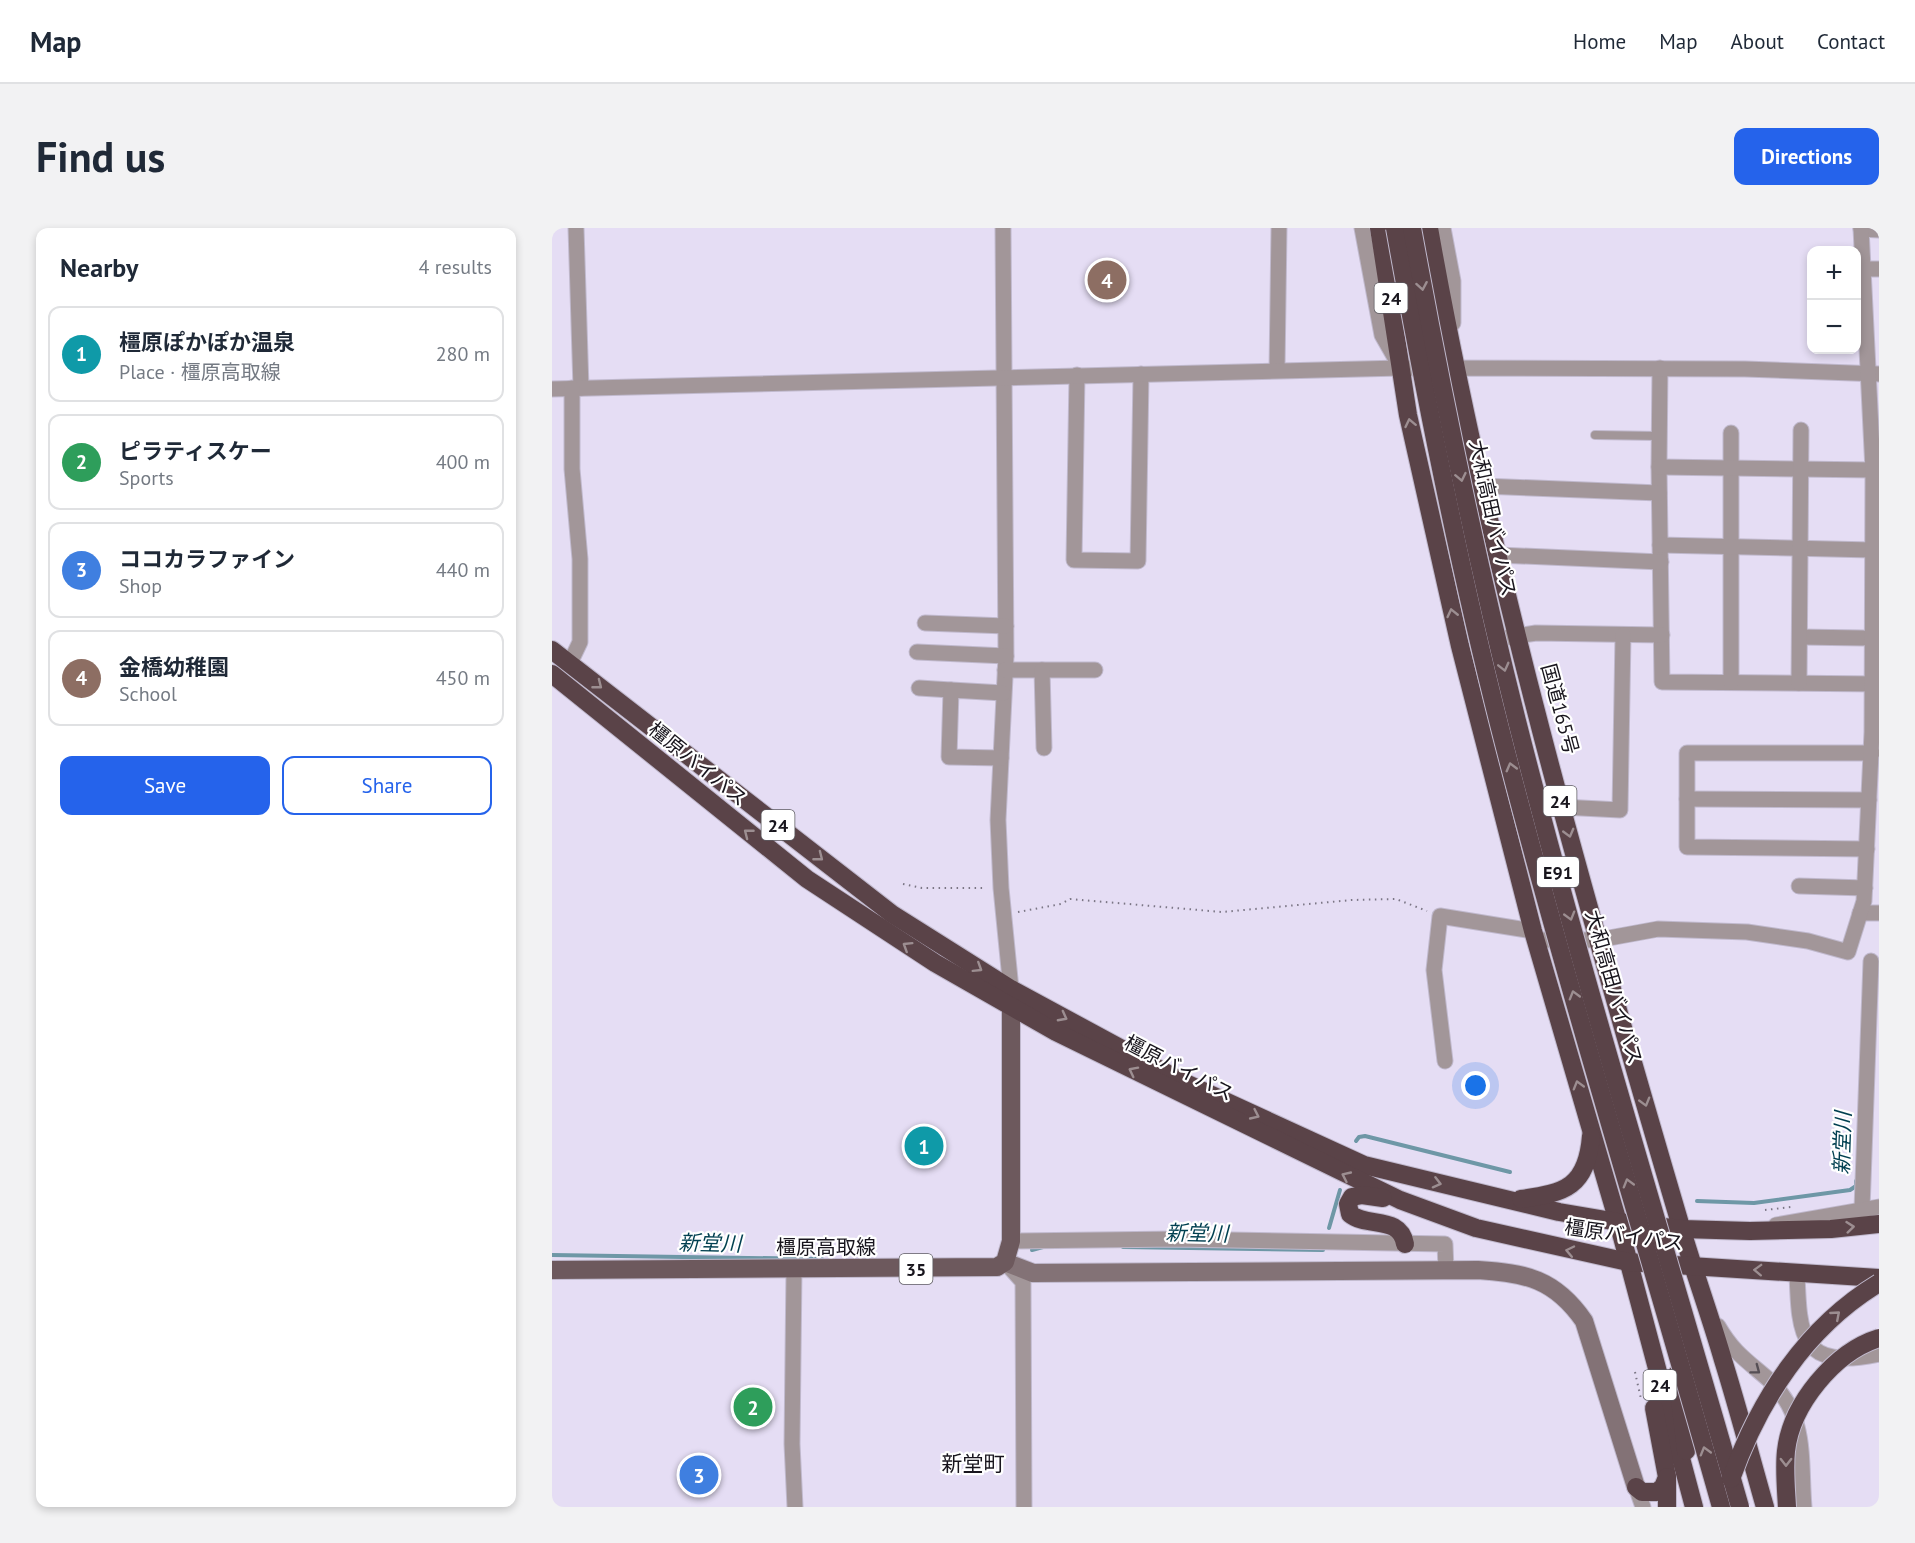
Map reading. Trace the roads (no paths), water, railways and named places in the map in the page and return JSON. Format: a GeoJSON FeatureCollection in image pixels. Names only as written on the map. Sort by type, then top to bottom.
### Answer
{"type":"FeatureCollection","features":[{"type":"Feature","properties":{"kind":"highway","name":"24"},"geometry":{"type":"LineString","coordinates":[[1378,228],[1401,368],[1460,646],[1535,935],[1618,1222]]}},
{"type":"Feature","properties":{"kind":"highway","name":"大和高田バイパス"},"geometry":{"type":"LineString","coordinates":[[1395,228],[1443,476],[1500,727],[1582,1026],[1723,1507]]}},
{"type":"Feature","properties":{"kind":"highway","name":"大和高田バイパス"},"geometry":{"type":"LineString","coordinates":[[1412,228],[1453,440],[1517,721],[1597,1013],[1740,1507]]}},
{"type":"Feature","properties":{"kind":"highway","name":"国道165号"},"geometry":{"type":"LineString","coordinates":[[1429,228],[1457,368],[1517,635],[1598,940],[1682,1229]]}},
{"type":"Feature","properties":{"kind":"highway","name":"橿原バイパス"},"geometry":{"type":"LineString","coordinates":[[552,650],[892,914],[1012,998],[1164,1087],[1400,1200],[1476,1228],[1628,1262],[1693,1268],[1879,1278]]}},
{"type":"Feature","properties":{"kind":"highway","name":"橿原バイパス"},"geometry":{"type":"LineString","coordinates":[[552,674],[807,879],[926,958],[1181,1081],[1364,1165],[1510,1201],[1618,1222],[1682,1229],[1750,1231],[1831,1229],[1879,1224]]}},
{"type":"Feature","properties":{"kind":"highway"},"geometry":{"type":"LineString","coordinates":[[1510,1201],[1552,1195],[1569,1187],[1585,1164],[1591,1131]]}},
{"type":"Feature","properties":{"kind":"highway"},"geometry":{"type":"LineString","coordinates":[[1400,1200],[1357,1195],[1348,1204],[1353,1217],[1384,1223],[1398,1230],[1405,1244]]}},
{"type":"Feature","properties":{"kind":"highway"},"geometry":{"type":"LineString","coordinates":[[1618,1222],[1628,1262],[1635,1325],[1664,1449],[1667,1477],[1666,1507]]}},
{"type":"Feature","properties":{"kind":"highway","name":"24"},"geometry":{"type":"LineString","coordinates":[[1682,1229],[1708,1308],[1765,1507]]}},
{"type":"Feature","properties":{"kind":"highway"},"geometry":{"type":"LineString","coordinates":[[1682,1229],[1673,1266],[1676,1372],[1685,1429],[1686,1479]]}},
{"type":"Feature","properties":{"kind":"highway","name":"24"},"geometry":{"type":"LineString","coordinates":[[1628,1262],[1694,1507]]}},
{"type":"Feature","properties":{"kind":"highway"},"geometry":{"type":"LineString","coordinates":[[1723,1507],[1743,1445],[1785,1369],[1820,1330],[1879,1283]]}},
{"type":"Feature","properties":{"kind":"highway"},"geometry":{"type":"LineString","coordinates":[[1787,1507],[1786,1450],[1797,1415],[1817,1384],[1844,1357],[1879,1338]]}},
{"type":"Feature","properties":{"kind":"highway"},"geometry":{"type":"LineString","coordinates":[[1636,1487],[1642,1492],[1657,1492],[1663,1487],[1667,1477]]}},
{"type":"Feature","properties":{"kind":"main road"},"geometry":{"type":"LineString","coordinates":[[1005,1262],[1011,1241],[1012,998]]}},
{"type":"Feature","properties":{"kind":"main road","name":"橿原高取線"},"geometry":{"type":"LineString","coordinates":[[552,1270],[988,1269],[1005,1262]]}},
{"type":"Feature","properties":{"kind":"street"},"geometry":{"type":"LineString","coordinates":[[570,663],[579,642],[580,630],[580,559],[572,469],[577,388],[576,228]]}},
{"type":"Feature","properties":{"kind":"street"},"geometry":{"type":"LineString","coordinates":[[1003,228],[1006,626],[998,820],[1003,914],[1012,998]]}},
{"type":"Feature","properties":{"kind":"street"},"geometry":{"type":"LineString","coordinates":[[1277,370],[1279,228]]}},
{"type":"Feature","properties":{"kind":"street"},"geometry":{"type":"LineString","coordinates":[[1362,228],[1382,335],[1401,368]]}},
{"type":"Feature","properties":{"kind":"street"},"geometry":{"type":"LineString","coordinates":[[1443,228],[1453,281],[1453,347]]}},
{"type":"Feature","properties":{"kind":"street"},"geometry":{"type":"LineString","coordinates":[[1445,1061],[1434,970],[1440,916],[1535,935],[1598,940],[1658,929],[1747,932],[1808,941],[1848,952],[1870,879],[1867,849],[1874,824],[1869,800],[1876,731],[1876,605],[1872,550],[1874,374],[1861,229],[1879,230]]}},
{"type":"Feature","properties":{"kind":"street"},"geometry":{"type":"LineString","coordinates":[[1863,269],[1879,269]]}},
{"type":"Feature","properties":{"kind":"street"},"geometry":{"type":"LineString","coordinates":[[552,389],[1401,368],[1660,368],[1874,374]]}},
{"type":"Feature","properties":{"kind":"street"},"geometry":{"type":"LineString","coordinates":[[1660,368],[1662,682],[1876,684]]}},
{"type":"Feature","properties":{"kind":"street"},"geometry":{"type":"LineString","coordinates":[[1077,375],[1074,560],[1138,561],[1141,374]]}},
{"type":"Feature","properties":{"kind":"street"},"geometry":{"type":"LineString","coordinates":[[1799,683],[1802,548],[1801,430]]}},
{"type":"Feature","properties":{"kind":"street"},"geometry":{"type":"LineString","coordinates":[[1731,433],[1731,682]]}},
{"type":"Feature","properties":{"kind":"street"},"geometry":{"type":"LineString","coordinates":[[1659,467],[1873,470]]}},
{"type":"Feature","properties":{"kind":"street"},"geometry":{"type":"LineString","coordinates":[[1483,486],[1659,493]]}},
{"type":"Feature","properties":{"kind":"street"},"geometry":{"type":"LineString","coordinates":[[1432,522],[1488,510]]}},
{"type":"Feature","properties":{"kind":"street"},"geometry":{"type":"LineString","coordinates":[[1660,545],[1872,550]]}},
{"type":"Feature","properties":{"kind":"street"},"geometry":{"type":"LineString","coordinates":[[1499,555],[1660,562]]}},
{"type":"Feature","properties":{"kind":"street"},"geometry":{"type":"LineString","coordinates":[[925,623],[1006,626]]}},
{"type":"Feature","properties":{"kind":"street"},"geometry":{"type":"LineString","coordinates":[[1460,646],[1517,635],[1662,635]]}},
{"type":"Feature","properties":{"kind":"street"},"geometry":{"type":"LineString","coordinates":[[1498,799],[1620,810],[1623,635]]}},
{"type":"Feature","properties":{"kind":"street"},"geometry":{"type":"LineString","coordinates":[[1800,638],[1863,638]]}},
{"type":"Feature","properties":{"kind":"street"},"geometry":{"type":"LineString","coordinates":[[916,652],[1042,670],[1095,669]]}},
{"type":"Feature","properties":{"kind":"street"},"geometry":{"type":"LineString","coordinates":[[1042,670],[1044,748]]}},
{"type":"Feature","properties":{"kind":"street"},"geometry":{"type":"LineString","coordinates":[[919,688],[1003,693]]}},
{"type":"Feature","properties":{"kind":"street"},"geometry":{"type":"LineString","coordinates":[[951,690],[949,757],[1001,758]]}},
{"type":"Feature","properties":{"kind":"street"},"geometry":{"type":"LineString","coordinates":[[1867,849],[1687,847],[1687,753],[1874,758]]}},
{"type":"Feature","properties":{"kind":"street"},"geometry":{"type":"LineString","coordinates":[[1687,799],[1869,800]]}},
{"type":"Feature","properties":{"kind":"street"},"geometry":{"type":"LineString","coordinates":[[1799,886],[1870,879]]}},
{"type":"Feature","properties":{"kind":"street"},"geometry":{"type":"LineString","coordinates":[[1860,913],[1879,913]]}},
{"type":"Feature","properties":{"kind":"street"},"geometry":{"type":"LineString","coordinates":[[1862,1209],[1871,961]]}},
{"type":"Feature","properties":{"kind":"street"},"geometry":{"type":"LineString","coordinates":[[1750,1231],[1804,1218],[1879,1207]]}},
{"type":"Feature","properties":{"kind":"street"},"geometry":{"type":"LineString","coordinates":[[1011,1241],[1176,1239],[1445,1245],[1446,1270]]}},
{"type":"Feature","properties":{"kind":"street"},"geometry":{"type":"LineString","coordinates":[[1005,1262],[1033,1274],[1446,1270],[1522,1275],[1541,1281],[1558,1290],[1572,1303],[1584,1321],[1642,1507]]}},
{"type":"Feature","properties":{"kind":"street"},"geometry":{"type":"LineString","coordinates":[[1005,1262],[1023,1282],[1024,1507]]}},
{"type":"Feature","properties":{"kind":"street"},"geometry":{"type":"LineString","coordinates":[[794,1270],[792,1444],[795,1507]]}},
{"type":"Feature","properties":{"kind":"street"},"geometry":{"type":"LineString","coordinates":[[1797,1272],[1800,1325],[1813,1348],[1829,1357],[1839,1359],[1879,1354]]}},
{"type":"Feature","properties":{"kind":"street"},"geometry":{"type":"LineString","coordinates":[[1708,1308],[1732,1350],[1779,1390],[1794,1413],[1802,1439],[1804,1507]]}},
{"type":"Feature","properties":{"kind":"lane"},"geometry":{"type":"LineString","coordinates":[[1594,435],[1659,436]]}},
{"type":"Feature","properties":{"kind":"waterway","name":"新堂川"},"geometry":{"type":"LineString","coordinates":[[1356,1141],[1359,1137],[1365,1136],[1510,1172]]}},
{"type":"Feature","properties":{"kind":"waterway","name":"新堂川"},"geometry":{"type":"LineString","coordinates":[[1697,1201],[1754,1203],[1850,1190],[1856,1186],[1856,1181]]}},
{"type":"Feature","properties":{"kind":"waterway","name":"新堂川"},"geometry":{"type":"LineString","coordinates":[[1329,1228],[1340,1190]]}},
{"type":"Feature","properties":{"kind":"waterway","name":"新堂川"},"geometry":{"type":"LineString","coordinates":[[1123,1247],[1323,1250],[1323,1246]]}},
{"type":"Feature","properties":{"kind":"waterway","name":"新堂川"},"geometry":{"type":"LineString","coordinates":[[1032,1250],[1043,1247]]}},
{"type":"Feature","properties":{"kind":"waterway","name":"新堂川"},"geometry":{"type":"LineString","coordinates":[[552,1255],[822,1259]]}},
{"type":"Feature","properties":{"kind":"place","name":"金橋幼稚園"},"geometry":{"type":"Point","coordinates":[1107,280]}},
{"type":"Feature","properties":{"kind":"place","name":"橿原ぽかぽか温泉"},"geometry":{"type":"Point","coordinates":[924,1146]}},
{"type":"Feature","properties":{"kind":"place","name":"ピラティスケー"},"geometry":{"type":"Point","coordinates":[753,1407]}},
{"type":"Feature","properties":{"kind":"place","name":"ココカラファイン"},"geometry":{"type":"Point","coordinates":[699,1475]}},
{"type":"Feature","properties":{"kind":"district","name":"新堂町"},"geometry":{"type":"Point","coordinates":[973,1463]}}]}
